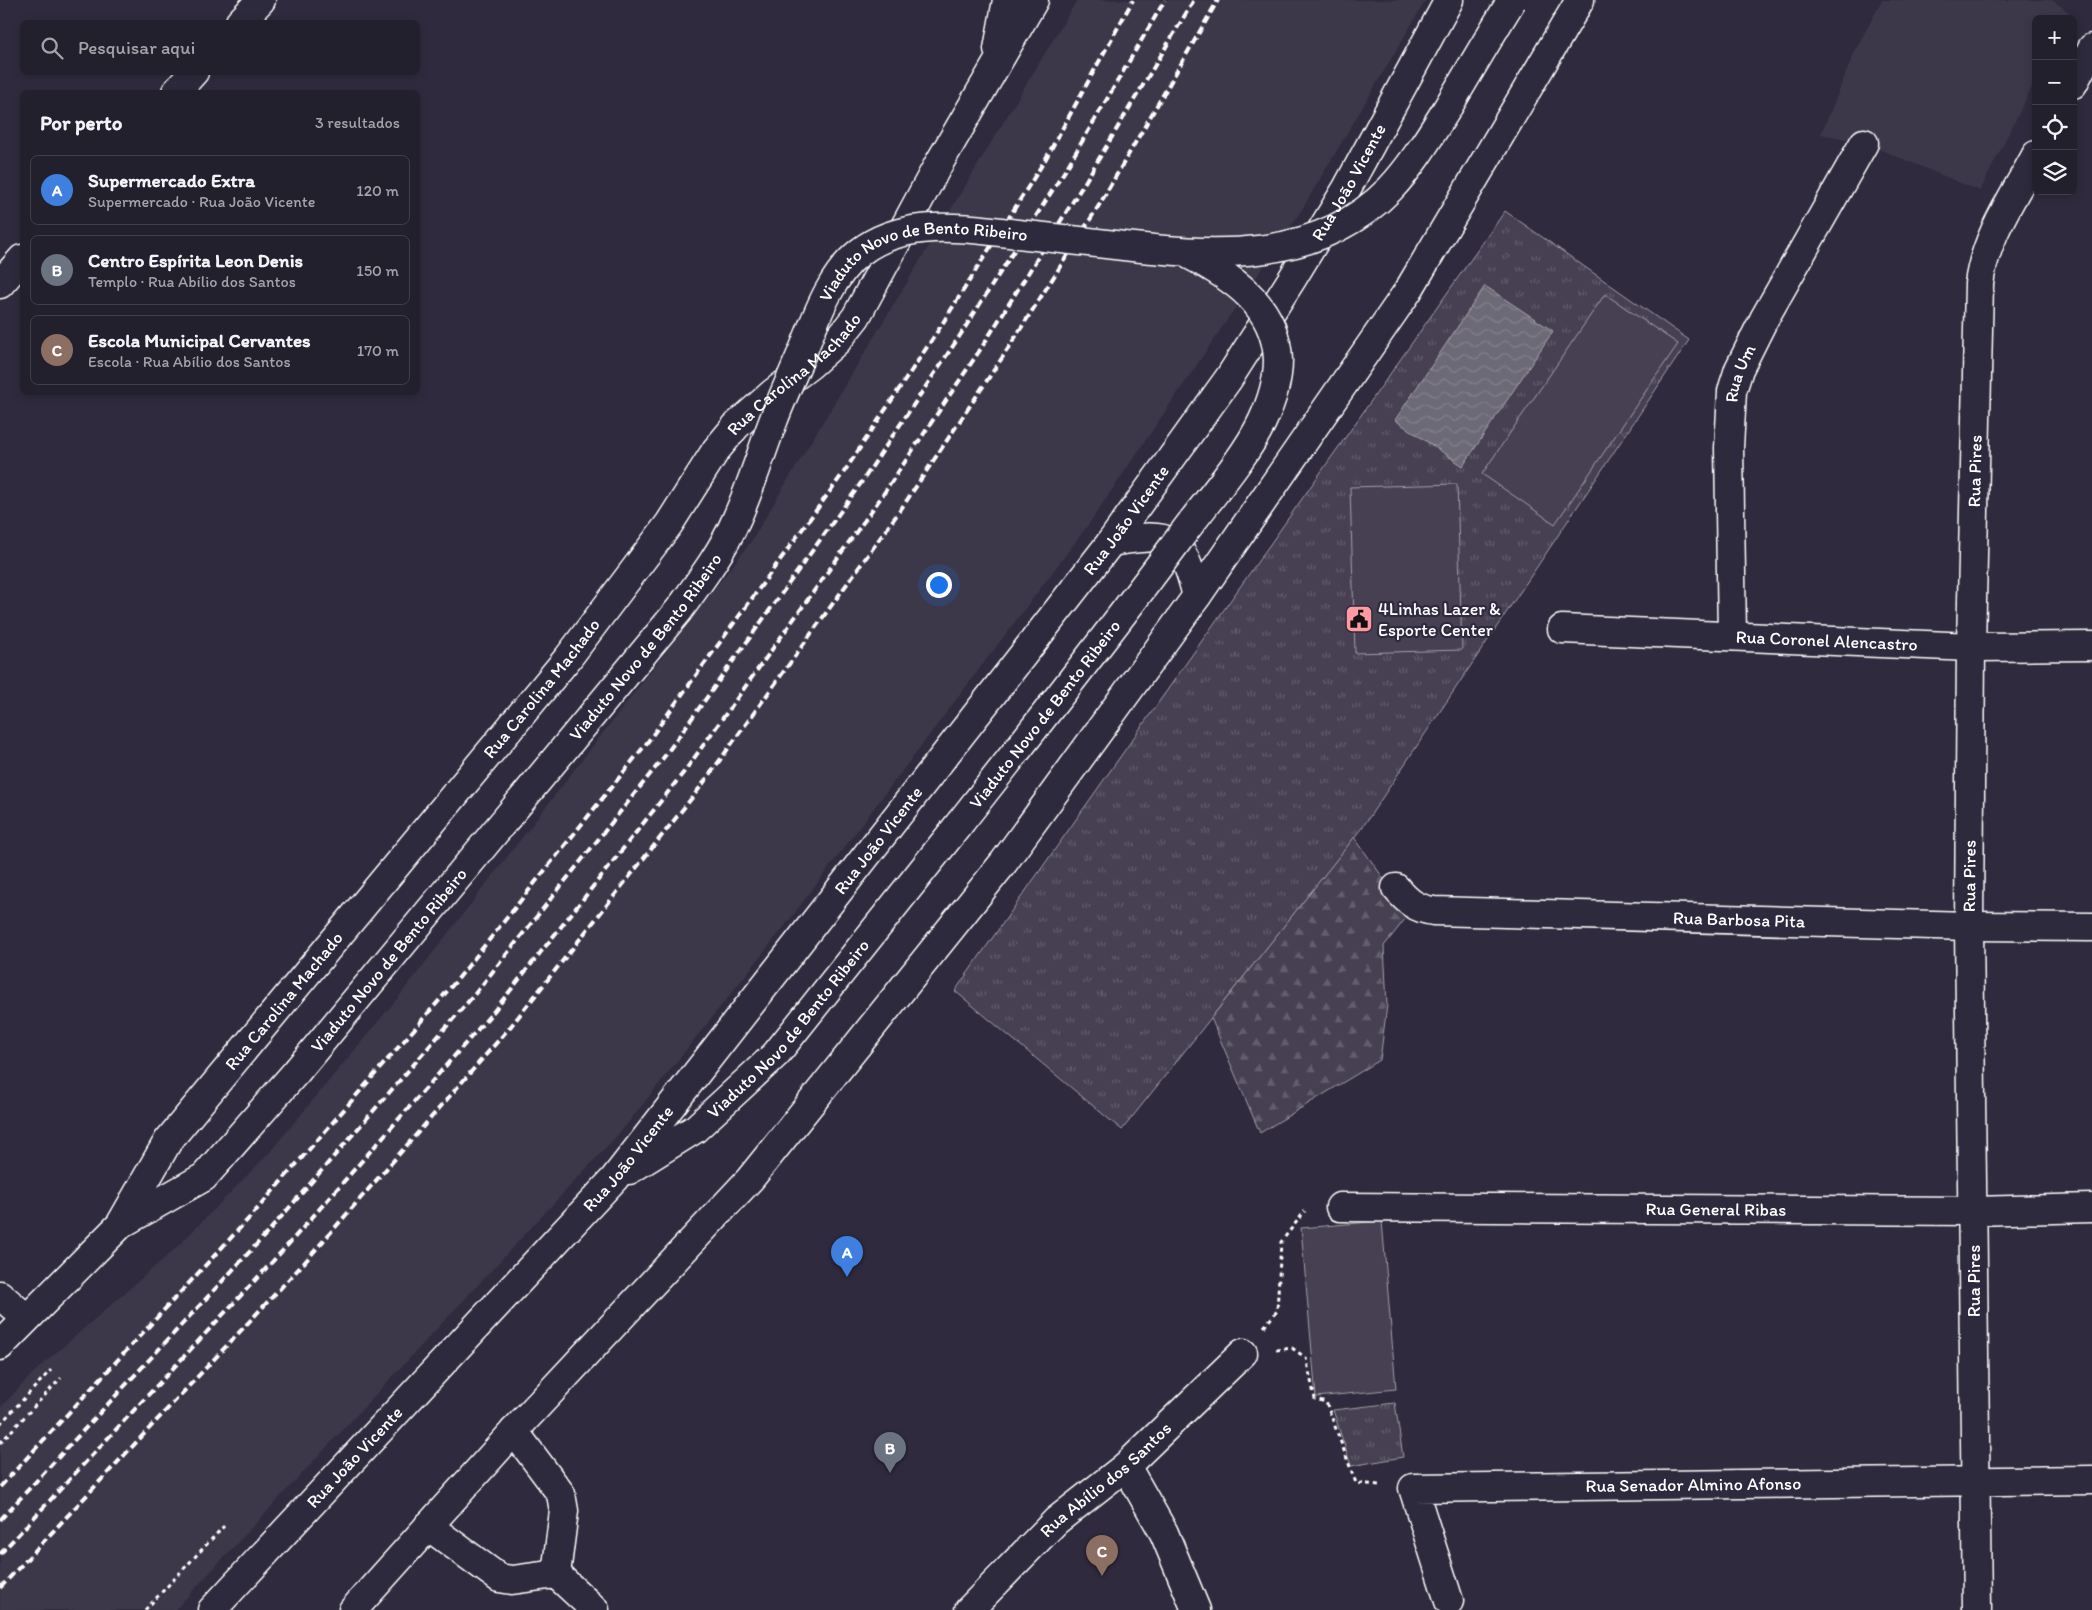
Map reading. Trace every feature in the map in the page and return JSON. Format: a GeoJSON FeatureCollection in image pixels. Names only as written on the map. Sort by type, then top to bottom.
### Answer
{"type":"FeatureCollection","features":[{"type":"Feature","properties":{"kind":"main road"},"geometry":{"type":"LineString","coordinates":[[242,20],[261,0]]}},
{"type":"Feature","properties":{"kind":"main road"},"geometry":{"type":"LineString","coordinates":[[992,72],[1007,0]]}},
{"type":"Feature","properties":{"kind":"main road","name":"Rua Carolina Machado"},"geometry":{"type":"LineString","coordinates":[[0,1346],[120,1225],[168,1141],[568,658],[669,524],[721,444],[755,408],[810,365],[837,341],[856,317],[938,165],[1034,0]]}},
{"type":"Feature","properties":{"kind":"main road","name":"Rua João Vicente"},"geometry":{"type":"LineString","coordinates":[[212,1610],[614,1179],[1111,542],[1229,378],[1292,279],[1347,188],[1450,0]]}},
{"type":"Feature","properties":{"kind":"main road","name":"Viaduto Novo de Bento Ribeiro"},"geometry":{"type":"LineString","coordinates":[[120,1225],[204,1177],[297,1072],[679,610],[708,571],[735,523],[774,418],[821,308],[830,288],[852,259],[870,246],[891,236],[918,229],[937,228],[974,229],[1187,253],[1259,251],[1283,248],[1342,224],[1371,205],[1389,190],[1419,151],[1512,0]]}},
{"type":"Feature","properties":{"kind":"main road"},"geometry":{"type":"LineString","coordinates":[[353,1610],[514,1431],[750,1179],[1004,862],[1197,596],[1408,291],[1580,0]]}},
{"type":"Feature","properties":{"kind":"main road"},"geometry":{"type":"LineString","coordinates":[[2077,76],[2092,48]]}},
{"type":"Feature","properties":{"kind":"main road"},"geometry":{"type":"LineString","coordinates":[[178,90],[191,75]]}},
{"type":"Feature","properties":{"kind":"main road","name":"Rua Um"},"geometry":{"type":"LineString","coordinates":[[1732,636],[1729,448],[1732,391],[1739,369],[1764,319],[1864,143]]}},
{"type":"Feature","properties":{"kind":"main road","name":"Rua Pires"},"geometry":{"type":"LineString","coordinates":[[1977,1610],[1969,926],[1971,647],[1979,284],[1982,261],[1991,239],[2032,162]]}},
{"type":"Feature","properties":{"kind":"main road","name":"Viaduto Novo de Bento Ribeiro"},"geometry":{"type":"LineString","coordinates":[[614,1179],[695,1129],[776,1054],[1104,639],[1230,470],[1257,430],[1271,401],[1276,383],[1278,360],[1275,339],[1265,315],[1254,299],[1230,278],[1187,253]]}},
{"type":"Feature","properties":{"kind":"main road"},"geometry":{"type":"LineString","coordinates":[[0,284],[20,262]]}},
{"type":"Feature","properties":{"kind":"main road"},"geometry":{"type":"LineString","coordinates":[[1111,542],[1150,537],[1171,540],[1183,551],[1189,563],[1197,596]]}},
{"type":"Feature","properties":{"kind":"main road","name":"Rua Coronel Alencastro"},"geometry":{"type":"LineString","coordinates":[[1562,629],[1971,647],[2092,646]]}},
{"type":"Feature","properties":{"kind":"main road","name":"Rua Barbosa Pita"},"geometry":{"type":"LineString","coordinates":[[1396,888],[1408,902],[1423,910],[1434,912],[1969,926],[2092,927]]}},
{"type":"Feature","properties":{"kind":"main road","name":"Rua General Ribas"},"geometry":{"type":"LineString","coordinates":[[1340,1207],[1973,1211],[2092,1208]]}},
{"type":"Feature","properties":{"kind":"main road"},"geometry":{"type":"LineString","coordinates":[[0,1295],[26,1318]]}},
{"type":"Feature","properties":{"kind":"main road","name":"Rua Abílio dos Santos"},"geometry":{"type":"LineString","coordinates":[[969,1610],[1056,1521],[1126,1466],[1244,1353]]}},
{"type":"Feature","properties":{"kind":"main road"},"geometry":{"type":"LineString","coordinates":[[514,1431],[561,1494],[564,1511],[556,1574]]}},
{"type":"Feature","properties":{"kind":"main road"},"geometry":{"type":"LineString","coordinates":[[1126,1466],[1164,1533],[1196,1610]]}},
{"type":"Feature","properties":{"kind":"main road","name":"Rua Senador Almino Afonso"},"geometry":{"type":"LineString","coordinates":[[1413,1488],[2092,1480]]}},
{"type":"Feature","properties":{"kind":"main road"},"geometry":{"type":"LineString","coordinates":[[1413,1488],[1449,1601]]}},
{"type":"Feature","properties":{"kind":"main road"},"geometry":{"type":"LineString","coordinates":[[428,1526],[499,1578],[512,1580],[556,1574]]}},
{"type":"Feature","properties":{"kind":"main road"},"geometry":{"type":"LineString","coordinates":[[556,1574],[595,1610]]}},
{"type":"Feature","properties":{"kind":"path"},"geometry":{"type":"LineString","coordinates":[[1244,1353],[1276,1311],[1281,1242],[1308,1207],[1340,1207]]}},
{"type":"Feature","properties":{"kind":"path"},"geometry":{"type":"LineString","coordinates":[[1244,1353],[1292,1348],[1306,1358],[1315,1399],[1326,1402],[1356,1482],[1413,1488]]}},
{"type":"Feature","properties":{"kind":"path"},"geometry":{"type":"LineString","coordinates":[[0,1424],[51,1370]]}},
{"type":"Feature","properties":{"kind":"path"},"geometry":{"type":"LineString","coordinates":[[0,1443],[61,1378]]}},
{"type":"Feature","properties":{"kind":"path"},"geometry":{"type":"LineString","coordinates":[[145,1610],[224,1526]]}},
{"type":"Feature","properties":{"kind":"shaded area"},"geometry":{"type":"Polygon","coordinates":[[[1077,0],[1426,0],[1301,211],[1089,524],[784,927],[624,1128],[175,1610],[0,1610],[0,1408],[34,1372],[175,1249],[269,1153],[401,994],[750,543],[1077,0]]]}},
{"type":"Feature","properties":{"kind":"shaded area"},"geometry":{"type":"Polygon","coordinates":[[[1882,0],[2052,0],[2069,12],[2068,15],[2032,15],[2032,87],[1980,191],[1864,143],[1821,134],[1855,51],[1882,0]]]}},
{"type":"Feature","properties":{"kind":"green space","name":"4Linhas Lazer & Esporte Center"},"geometry":{"type":"Polygon","coordinates":[[[1505,211],[1689,340],[1364,825],[1122,1130],[955,991],[1505,211]]]}},
{"type":"Feature","properties":{"kind":"green space"},"geometry":{"type":"Polygon","coordinates":[[[1605,294],[1678,344],[1555,524],[1482,474],[1605,294]]]}},
{"type":"Feature","properties":{"kind":"green space"},"geometry":{"type":"Polygon","coordinates":[[[1457,484],[1462,650],[1355,653],[1350,487],[1457,484]]]}},
{"type":"Feature","properties":{"kind":"green space"},"geometry":{"type":"Polygon","coordinates":[[[1354,837],[1409,914],[1384,946],[1387,1005],[1380,1060],[1260,1133],[1211,1018],[1354,837]]]}},
{"type":"Feature","properties":{"kind":"green space"},"geometry":{"type":"Polygon","coordinates":[[[1382,1221],[1396,1389],[1316,1397],[1301,1228],[1382,1221]]]}},
{"type":"Feature","properties":{"kind":"green space"},"geometry":{"type":"Polygon","coordinates":[[[1395,1403],[1403,1457],[1351,1466],[1333,1410],[1395,1403]]]}},
{"type":"Feature","properties":{"kind":"water"},"geometry":{"type":"Polygon","coordinates":[[[1485,286],[1553,331],[1463,466],[1395,420],[1485,286]]]}},
{"type":"Feature","properties":{"kind":"railway"},"geometry":{"type":"LineString","coordinates":[[0,1487],[252,1215],[457,980],[646,744],[844,472],[939,329],[1045,160],[1133,0]]}},
{"type":"Feature","properties":{"kind":"railway"},"geometry":{"type":"LineString","coordinates":[[0,1520],[269,1231],[474,995],[664,757],[861,483],[959,337],[1066,169],[1165,0]]}},
{"type":"Feature","properties":{"kind":"railway"},"geometry":{"type":"LineString","coordinates":[[0,1554],[286,1247],[494,1011],[684,772],[882,496],[982,347],[1085,182],[1194,0]]}},
{"type":"Feature","properties":{"kind":"railway"},"geometry":{"type":"LineString","coordinates":[[0,1588],[304,1263],[511,1026],[702,785],[901,509],[1004,355],[1098,207],[1218,0]]}},
{"type":"Feature","properties":{"kind":"place","name":"4Linhas Lazer & Esporte Center"},"geometry":{"type":"Point","coordinates":[1359,619]}},
{"type":"Feature","properties":{"kind":"place","name":"Supermercado Extra"},"geometry":{"type":"Point","coordinates":[847,1277]}},
{"type":"Feature","properties":{"kind":"place","name":"Centro Espírita Leon Denis"},"geometry":{"type":"Point","coordinates":[890,1473]}},
{"type":"Feature","properties":{"kind":"place","name":"Escola Municipal Cervantes"},"geometry":{"type":"Point","coordinates":[1102,1576]}}]}
